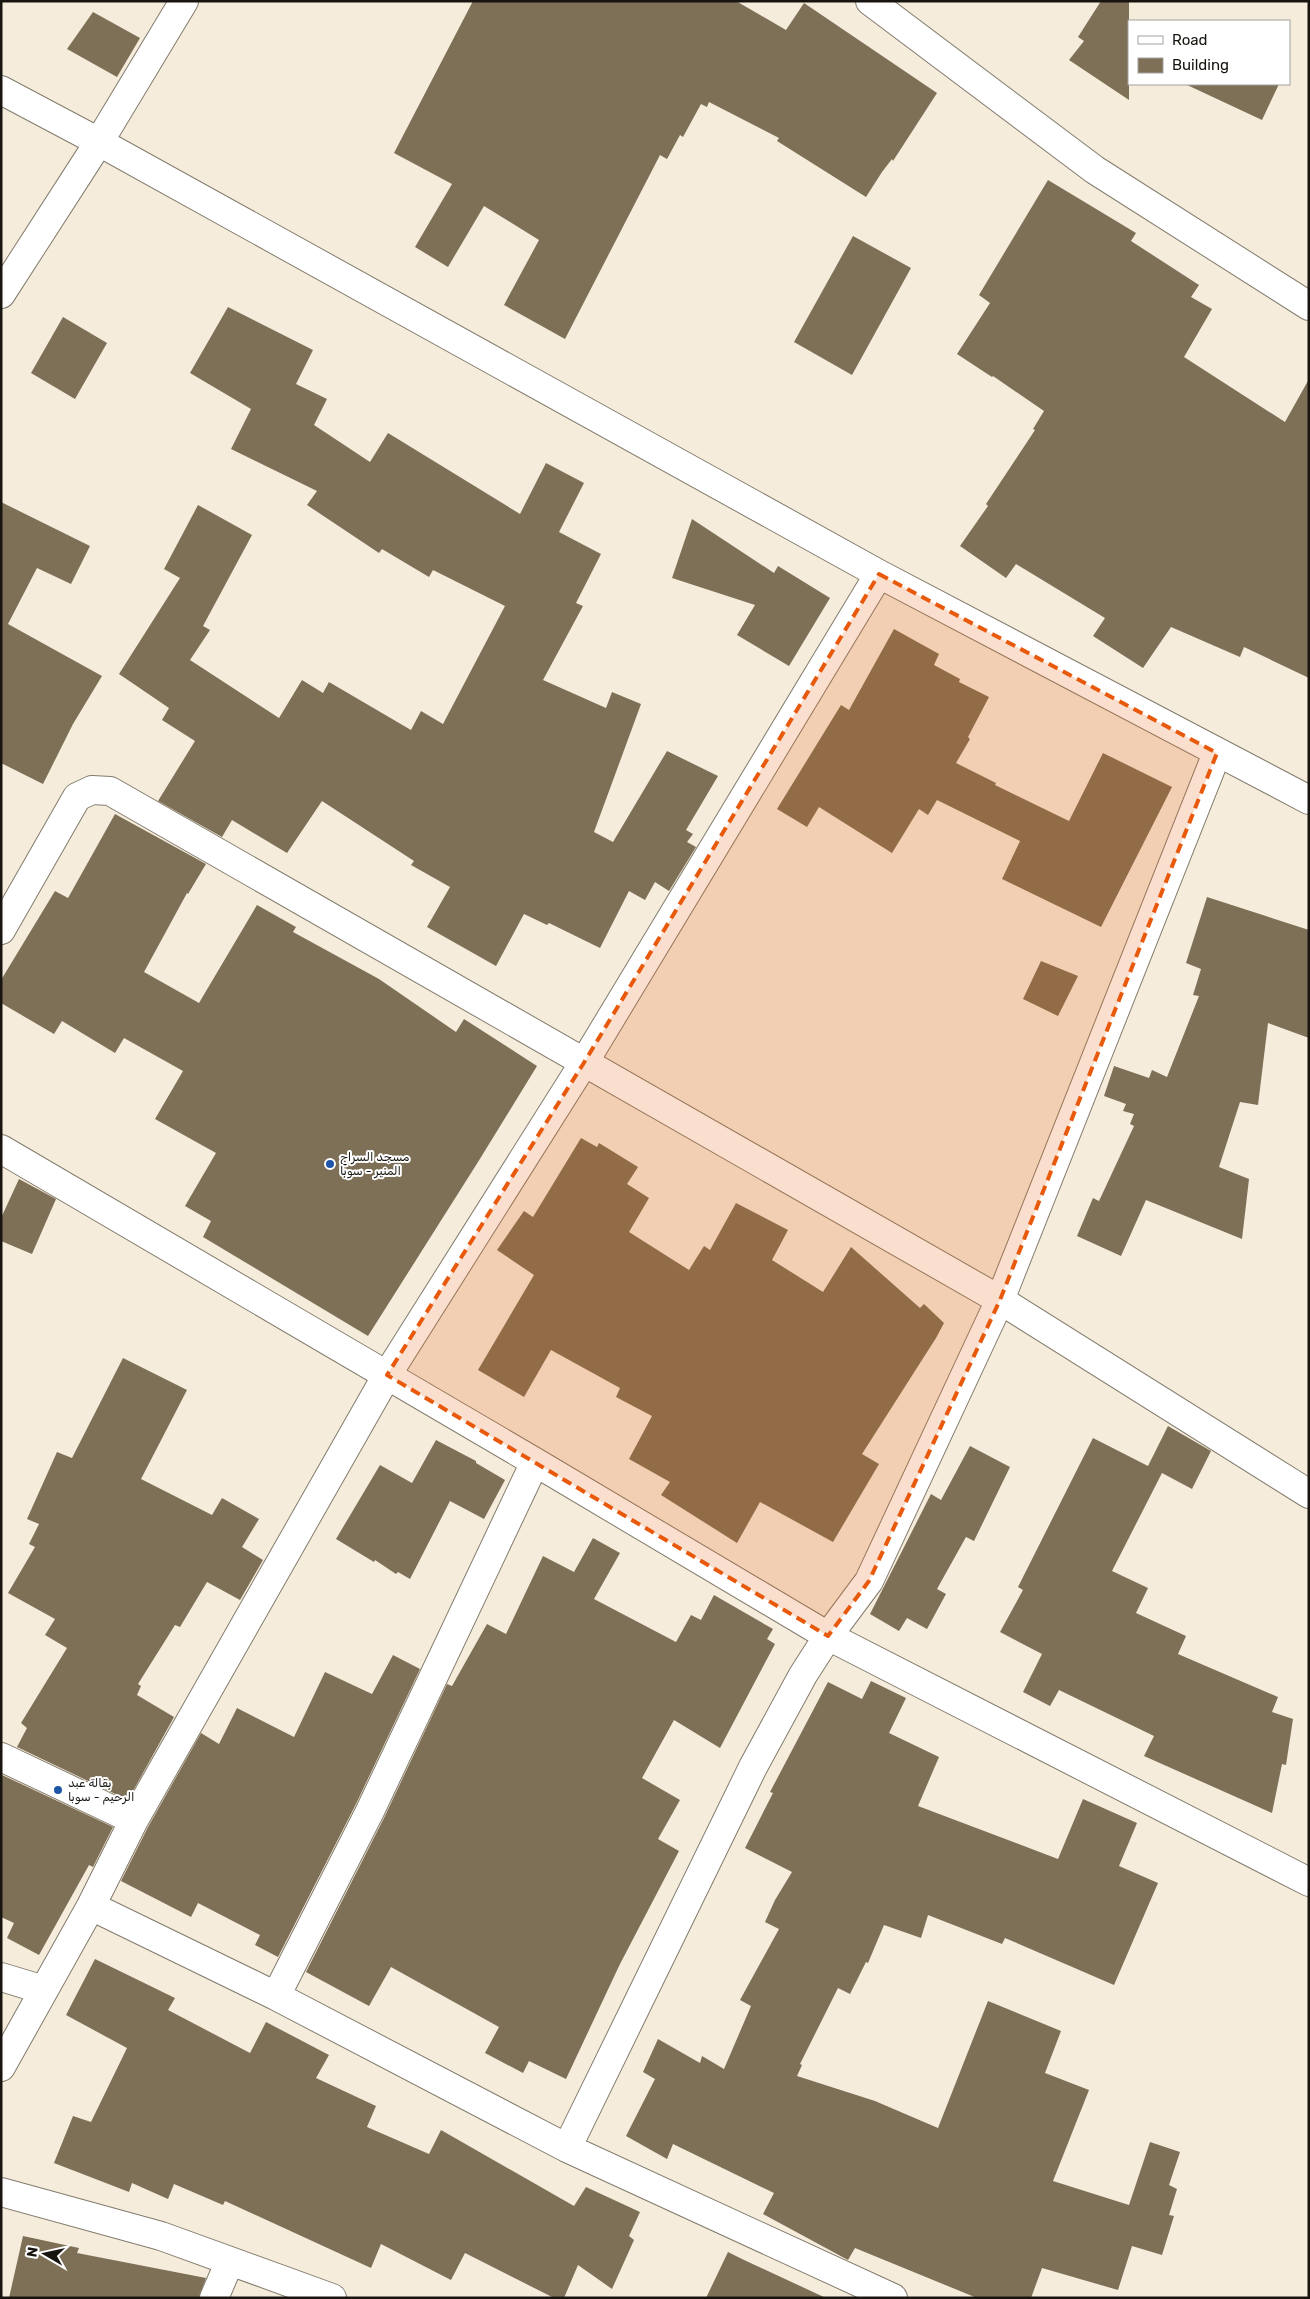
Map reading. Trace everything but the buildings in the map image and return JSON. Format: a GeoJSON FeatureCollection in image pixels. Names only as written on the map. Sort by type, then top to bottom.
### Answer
{"type":"FeatureCollection","features":[{"type":"Feature","properties":{"kind":"street"},"geometry":{"type":"LineString","coordinates":[[1,294],[99,142],[184,1]]}},
{"type":"Feature","properties":{"kind":"street"},"geometry":{"type":"LineString","coordinates":[[870,1],[1095,170],[1309,306]]}},
{"type":"Feature","properties":{"kind":"street"},"geometry":{"type":"LineString","coordinates":[[1,90],[99,142],[879,574],[1309,800]]}},
{"type":"Feature","properties":{"kind":"street"},"geometry":{"type":"LineString","coordinates":[[1,2067],[91,1906],[134,1820],[386,1375],[584,1062],[879,574]]}},
{"type":"Feature","properties":{"kind":"street"},"geometry":{"type":"LineString","coordinates":[[567,2148],[753,1767],[803,1675],[828,1636],[869,1581],[1000,1300],[1217,753]]}},
{"type":"Feature","properties":{"kind":"street"},"geometry":{"type":"LineString","coordinates":[[1,930],[77,797],[92,790],[110,791],[1000,1300],[1309,1494]]}},
{"type":"Feature","properties":{"kind":"street"},"geometry":{"type":"LineString","coordinates":[[1,1149],[828,1636],[1309,1882]]}},
{"type":"Feature","properties":{"kind":"street"},"geometry":{"type":"LineString","coordinates":[[276,1996],[370,1811],[535,1462]]}},
{"type":"Feature","properties":{"kind":"street"},"geometry":{"type":"LineString","coordinates":[[1,1757],[134,1820]]}},
{"type":"Feature","properties":{"kind":"street"},"geometry":{"type":"LineString","coordinates":[[91,1906],[276,1996],[567,2148],[894,2298]]}},
{"type":"Feature","properties":{"kind":"street"},"geometry":{"type":"LineString","coordinates":[[1,1977],[44,1990]]}},
{"type":"Feature","properties":{"kind":"street"},"geometry":{"type":"LineString","coordinates":[[1,2192],[160,2236],[332,2298]]}},
{"type":"Feature","properties":{"kind":"street"},"geometry":{"type":"LineString","coordinates":[[214,2298],[230,2261]]}},
{"type":"Feature","properties":{"kind":"highlighted area"},"geometry":{"type":"Polygon","coordinates":[[[879,574],[1217,753],[1000,1300],[869,1581],[828,1636],[387,1375],[585,1061],[879,574]]]}},
{"type":"Feature","properties":{"kind":"place","name":"مسجد السراج المنير - سوبا"},"geometry":{"type":"Point","coordinates":[330,1164]}},
{"type":"Feature","properties":{"kind":"place","name":"بقالة عبد الرحيم - سوبا"},"geometry":{"type":"Point","coordinates":[58,1790]}}]}
